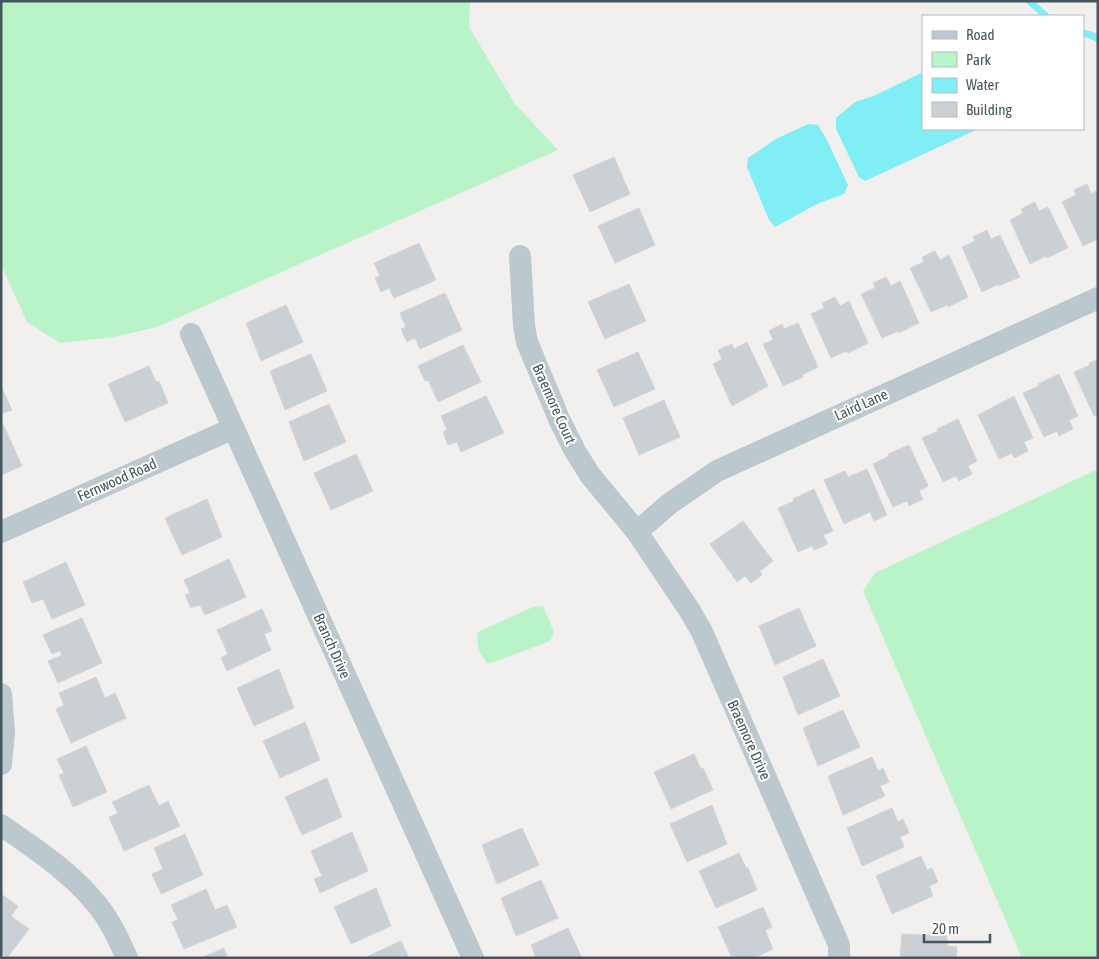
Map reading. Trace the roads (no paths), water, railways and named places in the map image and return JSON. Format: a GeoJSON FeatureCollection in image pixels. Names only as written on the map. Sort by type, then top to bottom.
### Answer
{"type":"FeatureCollection","features":[{"type":"Feature","properties":{"kind":"street","name":"Braemore Court"},"geometry":{"type":"LineString","coordinates":[[520,256],[524,326],[527,342],[552,402],[575,451],[590,475],[637,532]]}},
{"type":"Feature","properties":{"kind":"street","name":"Laird Lane"},"geometry":{"type":"LineString","coordinates":[[637,532],[668,504],[718,471],[1098,298]]}},
{"type":"Feature","properties":{"kind":"street","name":"Branch Drive"},"geometry":{"type":"LineString","coordinates":[[192,334],[472,958]]}},
{"type":"Feature","properties":{"kind":"street","name":"Fernwood Road"},"geometry":{"type":"LineString","coordinates":[[1,532],[234,428]]}},
{"type":"Feature","properties":{"kind":"street","name":"Braemore Drive"},"geometry":{"type":"LineString","coordinates":[[637,532],[702,632],[839,944],[839,958]]}},
{"type":"Feature","properties":{"kind":"street"},"geometry":{"type":"LineString","coordinates":[[1,694],[4,732],[1,764]]}},
{"type":"Feature","properties":{"kind":"street"},"geometry":{"type":"LineString","coordinates":[[1,825],[75,880],[95,902],[115,932],[127,958]]}},
{"type":"Feature","properties":{"kind":"water"},"geometry":{"type":"Polygon","coordinates":[[[922,72],[922,130],[976,130],[865,181],[859,177],[836,129],[836,118],[855,102],[876,95],[922,72]]]}},
{"type":"Feature","properties":{"kind":"water"},"geometry":{"type":"Polygon","coordinates":[[[808,124],[818,125],[848,185],[844,194],[817,204],[775,227],[769,220],[747,167],[748,158],[776,139],[808,124]]]}},
{"type":"Feature","properties":{"kind":"waterway"},"geometry":{"type":"LineString","coordinates":[[1029,1],[1045,15]]}},
{"type":"Feature","properties":{"kind":"waterway"},"geometry":{"type":"LineString","coordinates":[[1084,33],[1098,39]]}}]}
